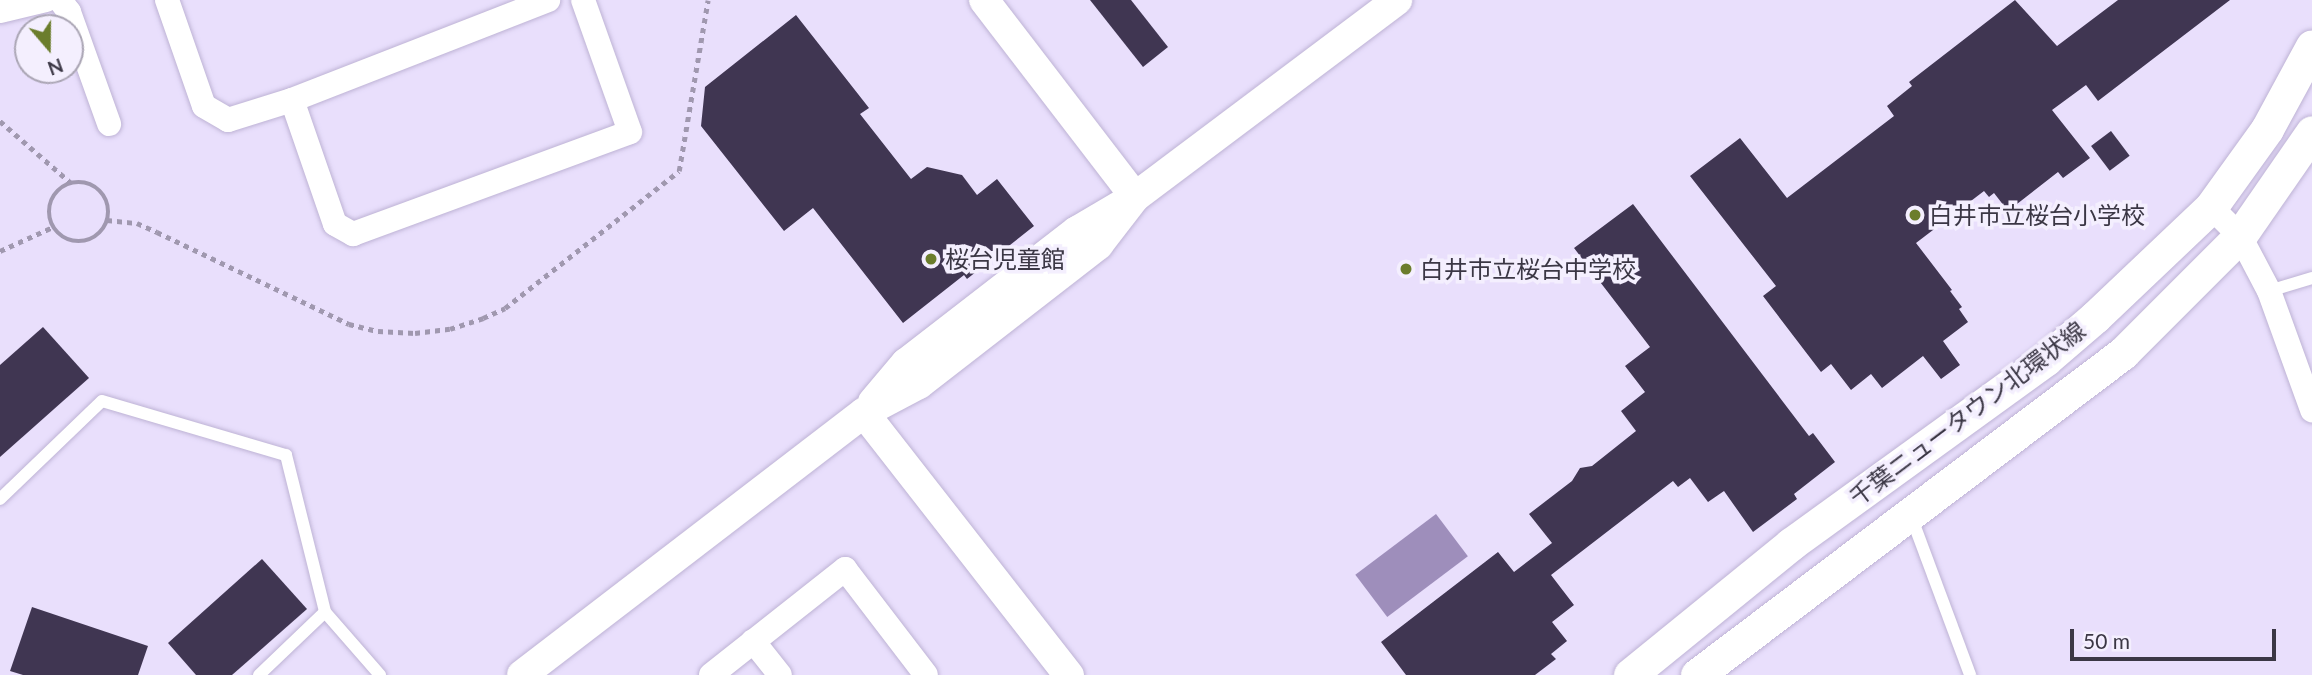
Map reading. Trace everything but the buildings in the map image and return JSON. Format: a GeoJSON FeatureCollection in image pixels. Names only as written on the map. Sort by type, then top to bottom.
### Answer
{"type":"FeatureCollection","features":[{"type":"Feature","properties":{"kind":"main road","name":"千葉ニュータウン北環状線"},"geometry":{"type":"LineString","coordinates":[[1630,675],[1791,544],[2045,360],[2211,206],[2267,129],[2312,46]]}},
{"type":"Feature","properties":{"kind":"main road","name":"千葉ニュータウン北環状線"},"geometry":{"type":"LineString","coordinates":[[1697,675],[1910,513],[2026,429],[2123,353],[2240,236],[2312,132]]}},
{"type":"Feature","properties":{"kind":"street"},"geometry":{"type":"LineString","coordinates":[[0,10],[46,0]]}},
{"type":"Feature","properties":{"kind":"street"},"geometry":{"type":"LineString","coordinates":[[61,0],[69,12],[108,124]]}},
{"type":"Feature","properties":{"kind":"street"},"geometry":{"type":"LineString","coordinates":[[167,0],[204,106],[228,120],[292,100],[548,0]]}},
{"type":"Feature","properties":{"kind":"street"},"geometry":{"type":"LineString","coordinates":[[292,100],[335,224],[352,234],[630,132],[583,0]]}},
{"type":"Feature","properties":{"kind":"street"},"geometry":{"type":"LineString","coordinates":[[984,0],[1135,197]]}},
{"type":"Feature","properties":{"kind":"street"},"geometry":{"type":"LineString","coordinates":[[522,675],[864,413],[919,384],[1098,245],[1135,197],[1397,0]]}},
{"type":"Feature","properties":{"kind":"street"},"geometry":{"type":"LineString","coordinates":[[2211,206],[2240,236],[2269,291],[2312,410]]}},
{"type":"Feature","properties":{"kind":"street"},"geometry":{"type":"LineString","coordinates":[[864,413],[1069,675]]}},
{"type":"Feature","properties":{"kind":"street"},"geometry":{"type":"LineString","coordinates":[[710,675],[845,569],[926,675]]}},
{"type":"Feature","properties":{"kind":"street"},"geometry":{"type":"LineString","coordinates":[[753,641],[780,675]]}},
{"type":"Feature","properties":{"kind":"lane"},"geometry":{"type":"LineString","coordinates":[[2269,291],[2312,278]]}},
{"type":"Feature","properties":{"kind":"lane"},"geometry":{"type":"LineString","coordinates":[[0,499],[102,401],[286,455],[325,612],[380,675]]}},
{"type":"Feature","properties":{"kind":"lane"},"geometry":{"type":"LineString","coordinates":[[1910,513],[1970,675]]}},
{"type":"Feature","properties":{"kind":"lane"},"geometry":{"type":"LineString","coordinates":[[259,675],[325,612]]}},
{"type":"Feature","properties":{"kind":"path"},"geometry":{"type":"LineString","coordinates":[[107,220],[137,223],[349,324],[378,331],[415,333],[450,329],[483,318],[505,308],[679,171],[708,0]]}},
{"type":"Feature","properties":{"kind":"path"},"geometry":{"type":"LineString","coordinates":[[0,121],[71,183]]}},
{"type":"Feature","properties":{"kind":"path"},"geometry":{"type":"LineString","coordinates":[[71,183],[86,183],[99,189],[107,201],[107,220],[103,230],[91,240],[68,241],[53,227],[49,217],[51,200],[58,191],[71,183]]}},
{"type":"Feature","properties":{"kind":"path"},"geometry":{"type":"LineString","coordinates":[[0,251],[53,227]]}},
{"type":"Feature","properties":{"kind":"shaded area"},"geometry":{"type":"Polygon","coordinates":[[[1436,514],[1468,556],[1387,617],[1355,575],[1436,514]]]}},
{"type":"Feature","properties":{"kind":"place","name":"白井市立桜台小学校"},"geometry":{"type":"Point","coordinates":[1915,215]}},
{"type":"Feature","properties":{"kind":"place","name":"桜台児童館"},"geometry":{"type":"Point","coordinates":[931,259]}},
{"type":"Feature","properties":{"kind":"place","name":"白井市立桜台中学校"},"geometry":{"type":"Point","coordinates":[1406,269]}}]}
